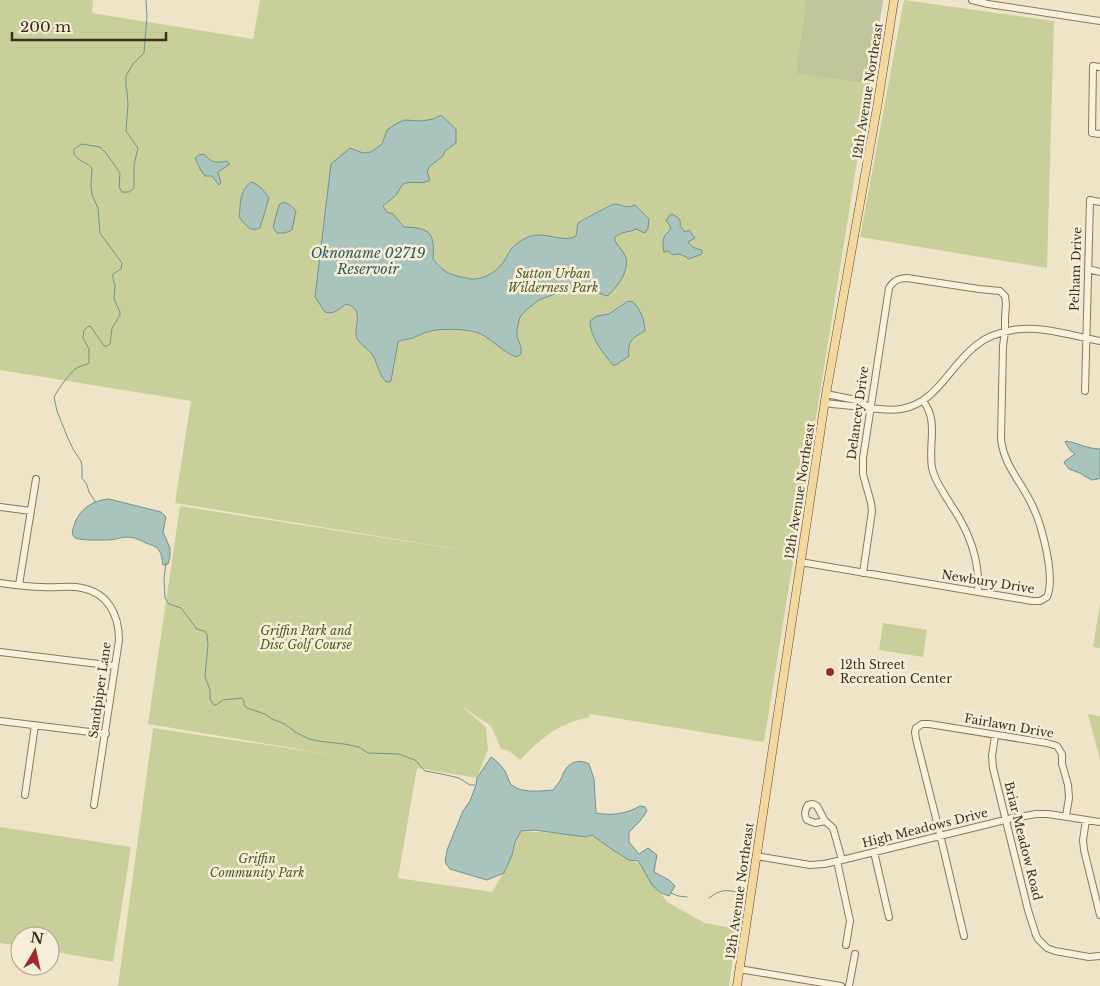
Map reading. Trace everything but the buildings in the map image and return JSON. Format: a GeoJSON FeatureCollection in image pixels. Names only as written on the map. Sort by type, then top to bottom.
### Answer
{"type":"FeatureCollection","features":[{"type":"Feature","properties":{"kind":"main road","name":"12th Avenue Northeast"},"geometry":{"type":"LineString","coordinates":[[737,986],[826,394],[878,102],[894,0]]}},
{"type":"Feature","properties":{"kind":"street"},"geometry":{"type":"LineString","coordinates":[[972,0],[1100,21]]}},
{"type":"Feature","properties":{"kind":"street"},"geometry":{"type":"LineString","coordinates":[[1096,67],[1092,133],[1100,134]]}},
{"type":"Feature","properties":{"kind":"street","name":"Pelham Drive"},"geometry":{"type":"LineString","coordinates":[[1085,391],[1090,200],[1100,202]]}},
{"type":"Feature","properties":{"kind":"street"},"geometry":{"type":"LineString","coordinates":[[1088,270],[1100,272]]}},
{"type":"Feature","properties":{"kind":"street","name":"Delancey Drive"},"geometry":{"type":"LineString","coordinates":[[863,573],[872,511],[862,471],[863,458],[889,288],[895,281],[907,278],[1000,291],[1005,298],[1005,332]]}},
{"type":"Feature","properties":{"kind":"street"},"geometry":{"type":"LineString","coordinates":[[825,403],[884,410],[912,406],[935,391],[962,359],[978,344],[989,337],[1005,332],[1032,328],[1100,341]]}},
{"type":"Feature","properties":{"kind":"street","name":"Newbury Drive"},"geometry":{"type":"LineString","coordinates":[[800,562],[1040,601],[1047,597],[1050,584],[1048,560],[1034,509],[1008,464],[1002,449],[1003,346],[1005,332]]}},
{"type":"Feature","properties":{"kind":"street"},"geometry":{"type":"LineString","coordinates":[[826,394],[856,400],[870,408]]}},
{"type":"Feature","properties":{"kind":"street"},"geometry":{"type":"LineString","coordinates":[[923,400],[929,410],[932,421],[932,463],[934,474],[969,539],[976,562],[978,592]]}},
{"type":"Feature","properties":{"kind":"street"},"geometry":{"type":"LineString","coordinates":[[19,585],[36,479]]}},
{"type":"Feature","properties":{"kind":"street"},"geometry":{"type":"LineString","coordinates":[[945,510],[952,506]]}},
{"type":"Feature","properties":{"kind":"street"},"geometry":{"type":"LineString","coordinates":[[0,507],[31,511]]}},
{"type":"Feature","properties":{"kind":"street","name":"Sandpiper Lane"},"geometry":{"type":"LineString","coordinates":[[0,583],[82,588],[100,596],[110,606],[117,619],[119,640],[94,805]]}},
{"type":"Feature","properties":{"kind":"street"},"geometry":{"type":"LineString","coordinates":[[0,652],[115,666]]}},
{"type":"Feature","properties":{"kind":"street"},"geometry":{"type":"LineString","coordinates":[[0,721],[106,734]]}},
{"type":"Feature","properties":{"kind":"street","name":"Fairlawn Drive"},"geometry":{"type":"LineString","coordinates":[[940,836],[916,739],[916,728],[922,724],[1054,744],[1062,754],[1062,764],[1068,785],[1069,798],[1066,816]]}},
{"type":"Feature","properties":{"kind":"street"},"geometry":{"type":"LineString","coordinates":[[25,795],[35,725]]}},
{"type":"Feature","properties":{"kind":"street","name":"Briar Meadow Road"},"geometry":{"type":"LineString","coordinates":[[995,735],[992,762],[1033,929],[1038,939],[1047,948],[1061,953],[1089,957],[1100,956]]}},
{"type":"Feature","properties":{"kind":"street","name":"High Meadows Drive"},"geometry":{"type":"LineString","coordinates":[[756,856],[810,865],[839,861],[1006,820],[1042,814],[1100,822]]}},
{"type":"Feature","properties":{"kind":"street"},"geometry":{"type":"LineString","coordinates":[[825,820],[835,830],[850,921],[846,945]]}},
{"type":"Feature","properties":{"kind":"street"},"geometry":{"type":"LineString","coordinates":[[1086,820],[1083,840],[1084,850],[1100,915]]}},
{"type":"Feature","properties":{"kind":"street"},"geometry":{"type":"LineString","coordinates":[[940,836],[964,936]]}},
{"type":"Feature","properties":{"kind":"street"},"geometry":{"type":"LineString","coordinates":[[874,852],[890,917]]}},
{"type":"Feature","properties":{"kind":"street"},"geometry":{"type":"LineString","coordinates":[[849,986],[855,954]]}},
{"type":"Feature","properties":{"kind":"street"},"geometry":{"type":"LineString","coordinates":[[740,969],[841,986]]}},
{"type":"Feature","properties":{"kind":"green space","name":"Sutton Urban Wilderness Park"},"geometry":{"type":"Polygon","coordinates":[[[0,0],[93,0],[92,13],[253,39],[260,0],[883,0],[764,742],[590,714],[589,717],[568,723],[551,732],[520,760],[509,751],[501,749],[491,726],[461,706],[486,727],[488,749],[477,778],[417,768],[398,878],[492,892],[505,870],[520,831],[592,835],[629,860],[640,864],[667,902],[705,923],[737,929],[729,986],[118,986],[153,728],[340,756],[148,724],[180,506],[487,554],[175,503],[191,401],[0,370],[0,0]]]}},
{"type":"Feature","properties":{"kind":"green space"},"geometry":{"type":"Polygon","coordinates":[[[807,0],[883,0],[870,84],[796,73],[807,0]]]}},
{"type":"Feature","properties":{"kind":"green space"},"geometry":{"type":"Polygon","coordinates":[[[904,0],[1054,21],[1047,268],[860,237],[904,0]]]}},
{"type":"Feature","properties":{"kind":"green space"},"geometry":{"type":"Polygon","coordinates":[[[1100,603],[1100,648],[1093,647],[1100,603]]]}},
{"type":"Feature","properties":{"kind":"green space"},"geometry":{"type":"Polygon","coordinates":[[[883,623],[927,630],[923,657],[879,650],[883,623]]]}},
{"type":"Feature","properties":{"kind":"green space"},"geometry":{"type":"Polygon","coordinates":[[[1088,714],[1100,716],[1100,760],[1088,714]]]}},
{"type":"Feature","properties":{"kind":"green space"},"geometry":{"type":"Polygon","coordinates":[[[0,827],[131,847],[113,962],[60,953],[60,926],[10,926],[10,944],[0,943],[0,827]]]}},
{"type":"Feature","properties":{"kind":"water","name":"Oknoname 02719 Reservoir"},"geometry":{"type":"Polygon","coordinates":[[[441,115],[456,129],[456,143],[430,166],[427,171],[430,180],[404,184],[395,196],[383,206],[404,227],[425,230],[429,233],[433,243],[433,259],[448,273],[471,279],[485,277],[493,273],[512,248],[524,239],[534,235],[571,238],[576,236],[578,223],[615,204],[626,207],[635,205],[649,219],[648,228],[645,233],[636,229],[615,237],[615,241],[626,258],[626,269],[615,289],[607,296],[585,288],[557,293],[539,300],[526,310],[520,317],[517,329],[521,354],[517,357],[476,332],[436,330],[398,342],[391,381],[386,382],[373,356],[357,338],[357,313],[355,309],[346,304],[339,310],[328,313],[325,312],[315,297],[331,164],[350,148],[363,153],[371,152],[382,144],[387,130],[404,120],[422,121],[441,115]]]}},
{"type":"Feature","properties":{"kind":"water"},"geometry":{"type":"Polygon","coordinates":[[[203,154],[214,162],[227,161],[230,164],[218,172],[221,183],[219,185],[212,176],[205,176],[200,169],[195,158],[203,154]]]}},
{"type":"Feature","properties":{"kind":"water"},"geometry":{"type":"Polygon","coordinates":[[[251,182],[259,186],[269,198],[260,228],[256,229],[248,227],[239,217],[242,194],[251,182]]]}},
{"type":"Feature","properties":{"kind":"water"},"geometry":{"type":"Polygon","coordinates":[[[284,202],[296,211],[292,230],[285,233],[277,233],[273,227],[279,205],[284,202]]]}},
{"type":"Feature","properties":{"kind":"water"},"geometry":{"type":"Polygon","coordinates":[[[672,214],[680,220],[680,226],[685,232],[689,230],[695,238],[688,242],[689,244],[694,248],[702,250],[702,254],[689,259],[677,254],[672,255],[668,251],[664,252],[663,239],[671,229],[666,221],[672,214]]]}},
{"type":"Feature","properties":{"kind":"water"},"geometry":{"type":"Polygon","coordinates":[[[628,301],[633,302],[640,311],[645,331],[631,341],[629,356],[613,365],[595,339],[590,321],[597,316],[609,314],[628,301]]]}},
{"type":"Feature","properties":{"kind":"water"},"geometry":{"type":"Polygon","coordinates":[[[1066,441],[1100,449],[1100,478],[1092,480],[1069,469],[1064,463],[1075,454],[1070,450],[1066,441]]]}},
{"type":"Feature","properties":{"kind":"water"},"geometry":{"type":"Polygon","coordinates":[[[109,499],[161,512],[166,517],[163,532],[170,548],[168,564],[163,565],[159,550],[135,538],[95,540],[80,539],[73,536],[72,533],[79,515],[97,501],[109,499]]]}},
{"type":"Feature","properties":{"kind":"water"},"geometry":{"type":"Polygon","coordinates":[[[491,757],[505,771],[510,783],[519,789],[530,791],[553,790],[569,765],[578,761],[585,762],[589,764],[594,779],[596,813],[618,814],[640,806],[645,807],[647,811],[629,832],[629,842],[639,854],[648,848],[657,855],[654,872],[669,880],[675,886],[669,896],[661,893],[652,885],[638,861],[629,860],[592,835],[586,837],[534,830],[521,831],[504,873],[487,880],[450,869],[445,862],[447,850],[463,811],[470,801],[477,778],[491,757]]]}},
{"type":"Feature","properties":{"kind":"waterway"},"geometry":{"type":"LineString","coordinates":[[96,503],[82,478],[81,461],[67,436],[57,411],[54,397],[74,370],[89,363],[89,349],[83,338],[84,330],[89,326],[91,327],[104,346],[110,344],[112,328],[120,315],[114,299],[115,285],[113,274],[121,269],[122,263],[100,233],[98,208],[92,195],[92,168],[76,157],[74,149],[82,144],[100,147],[120,173],[119,187],[122,192],[129,192],[134,188],[134,165],[138,148],[126,131],[128,105],[126,76],[133,64],[144,53],[147,16],[146,0]]}},
{"type":"Feature","properties":{"kind":"waterway"},"geometry":{"type":"LineString","coordinates":[[166,563],[164,579],[165,598],[169,604],[181,608],[197,629],[207,634],[208,645],[205,676],[210,690],[210,699],[214,705],[223,700],[242,698],[247,708],[265,714],[309,739],[359,747],[368,753],[399,754],[415,760],[425,771],[459,778],[470,785],[475,785]]}},
{"type":"Feature","properties":{"kind":"waterway"},"geometry":{"type":"LineString","coordinates":[[709,898],[723,891],[739,892]]}},
{"type":"Feature","properties":{"kind":"waterway"},"geometry":{"type":"LineString","coordinates":[[671,893],[687,897]]}},
{"type":"Feature","properties":{"kind":"place","name":"12th Street Recreation Center"},"geometry":{"type":"Point","coordinates":[830,672]}},
{"type":"Feature","properties":{"kind":"park label","name":"Griffin Park and Disc Golf Course"},"geometry":{"type":"Point","coordinates":[306,638]}},
{"type":"Feature","properties":{"kind":"park label","name":"Griffin Community Park"},"geometry":{"type":"Point","coordinates":[257,866]}}]}
